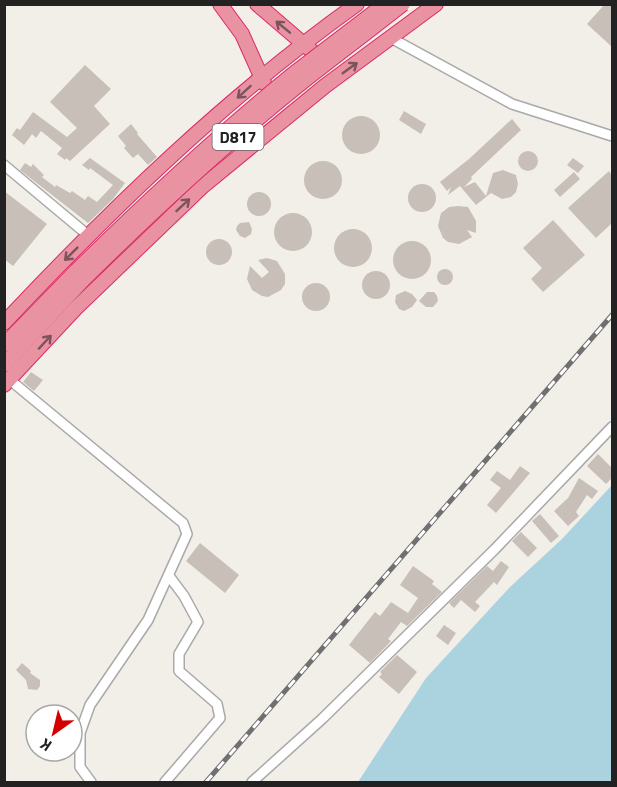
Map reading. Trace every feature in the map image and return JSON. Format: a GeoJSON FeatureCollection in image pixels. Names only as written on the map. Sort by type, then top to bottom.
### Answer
{"type":"FeatureCollection","features":[{"type":"Feature","properties":{"kind":"highway"},"geometry":{"type":"LineString","coordinates":[[220,4],[242,34],[266,89],[291,114]]}},
{"type":"Feature","properties":{"kind":"highway"},"geometry":{"type":"LineString","coordinates":[[257,4],[313,52],[323,71],[325,86]]}},
{"type":"Feature","properties":{"kind":"highway"},"geometry":{"type":"LineString","coordinates":[[5,320],[114,210],[262,76],[357,4]]}},
{"type":"Feature","properties":{"kind":"highway","name":"D817"},"geometry":{"type":"LineString","coordinates":[[4,365],[131,217],[239,120],[385,4]]}},
{"type":"Feature","properties":{"kind":"highway","name":"D817"},"geometry":{"type":"LineString","coordinates":[[4,345],[247,128],[403,4]]}},
{"type":"Feature","properties":{"kind":"highway"},"geometry":{"type":"LineString","coordinates":[[7,382],[76,308],[203,186],[325,86],[436,4]]}},
{"type":"Feature","properties":{"kind":"street"},"geometry":{"type":"LineString","coordinates":[[391,38],[512,104],[612,136]]}},
{"type":"Feature","properties":{"kind":"street"},"geometry":{"type":"LineString","coordinates":[[4,165],[89,236]]}},
{"type":"Feature","properties":{"kind":"street"},"geometry":{"type":"LineString","coordinates":[[7,382],[183,523],[187,534],[148,620],[90,705],[80,732],[80,766],[91,783]]}},
{"type":"Feature","properties":{"kind":"street"},"geometry":{"type":"LineString","coordinates":[[252,783],[322,719],[495,549],[612,428]]}},
{"type":"Feature","properties":{"kind":"street"},"geometry":{"type":"LineString","coordinates":[[165,783],[220,718],[217,704],[179,670],[179,654],[198,622],[184,596],[169,576]]}},
{"type":"Feature","properties":{"kind":"water"},"geometry":{"type":"Polygon","coordinates":[[[612,485],[612,782],[358,782],[426,678],[510,587],[562,539],[612,485]]]}},
{"type":"Feature","properties":{"kind":"building"},"geometry":{"type":"Polygon","coordinates":[[[605,4],[612,4],[612,47],[587,24],[605,4]]]}},
{"type":"Feature","properties":{"kind":"building"},"geometry":{"type":"Polygon","coordinates":[[[85,65],[111,89],[94,106],[110,124],[70,161],[57,154],[62,148],[41,131],[36,138],[32,134],[24,145],[12,135],[17,128],[20,130],[33,112],[67,137],[77,128],[50,102],[85,65]]]}},
{"type":"Feature","properties":{"kind":"building"},"geometry":{"type":"Polygon","coordinates":[[[404,111],[426,124],[421,134],[399,120],[404,111]]]}},
{"type":"Feature","properties":{"kind":"building"},"geometry":{"type":"Polygon","coordinates":[[[361,116],[374,122],[380,135],[374,148],[361,154],[348,148],[342,135],[348,122],[361,116]]]}},
{"type":"Feature","properties":{"kind":"building"},"geometry":{"type":"Polygon","coordinates":[[[512,119],[521,130],[471,177],[472,179],[464,187],[475,182],[486,196],[493,173],[503,170],[516,175],[518,184],[516,192],[511,197],[502,199],[491,193],[476,205],[460,186],[448,195],[451,187],[447,191],[440,182],[512,119]]]}},
{"type":"Feature","properties":{"kind":"building"},"geometry":{"type":"Polygon","coordinates":[[[131,124],[157,157],[148,165],[138,154],[133,158],[124,148],[126,146],[118,136],[131,124]]]}},
{"type":"Feature","properties":{"kind":"building"},"geometry":{"type":"Polygon","coordinates":[[[528,151],[535,154],[538,161],[535,168],[528,171],[521,168],[518,161],[521,154],[528,151]]]}},
{"type":"Feature","properties":{"kind":"building"},"geometry":{"type":"Polygon","coordinates":[[[90,158],[125,183],[113,199],[88,223],[20,170],[25,163],[31,167],[33,164],[44,175],[42,177],[55,187],[56,185],[70,193],[72,191],[85,200],[88,196],[97,202],[113,185],[90,168],[89,170],[82,165],[90,158]]]}},
{"type":"Feature","properties":{"kind":"building"},"geometry":{"type":"Polygon","coordinates":[[[573,158],[584,166],[578,173],[567,165],[573,158]]]}},
{"type":"Feature","properties":{"kind":"building"},"geometry":{"type":"Polygon","coordinates":[[[323,161],[336,167],[342,180],[336,193],[323,199],[310,193],[304,180],[310,167],[323,161]]]}},
{"type":"Feature","properties":{"kind":"building"},"geometry":{"type":"Polygon","coordinates":[[[609,171],[612,176],[612,223],[596,238],[568,208],[609,171]]]}},
{"type":"Feature","properties":{"kind":"building"},"geometry":{"type":"Polygon","coordinates":[[[574,172],[580,179],[560,197],[554,190],[574,172]]]}},
{"type":"Feature","properties":{"kind":"building"},"geometry":{"type":"Polygon","coordinates":[[[422,184],[432,188],[436,198],[432,208],[422,212],[412,208],[408,198],[412,188],[422,184]]]}},
{"type":"Feature","properties":{"kind":"building"},"geometry":{"type":"Polygon","coordinates":[[[4,191],[47,224],[13,266],[4,259],[4,191]]]}},
{"type":"Feature","properties":{"kind":"building"},"geometry":{"type":"Polygon","coordinates":[[[259,192],[267,196],[271,204],[267,212],[259,216],[251,212],[247,204],[251,196],[259,192]]]}},
{"type":"Feature","properties":{"kind":"building"},"geometry":{"type":"Polygon","coordinates":[[[449,207],[468,207],[476,221],[476,233],[467,230],[472,237],[459,244],[448,242],[443,238],[438,226],[441,213],[449,207]]]}},
{"type":"Feature","properties":{"kind":"building"},"geometry":{"type":"Polygon","coordinates":[[[293,213],[300,214],[306,219],[311,225],[311,239],[306,245],[300,250],[293,251],[286,250],[280,245],[275,239],[274,232],[275,225],[280,219],[286,214],[293,213]]]}},
{"type":"Feature","properties":{"kind":"building"},"geometry":{"type":"Polygon","coordinates":[[[553,220],[585,255],[543,292],[531,279],[542,268],[523,248],[553,220]]]}},
{"type":"Feature","properties":{"kind":"building"},"geometry":{"type":"Polygon","coordinates":[[[249,222],[252,229],[251,234],[245,238],[240,236],[236,230],[237,226],[240,223],[249,222]]]}},
{"type":"Feature","properties":{"kind":"building"},"geometry":{"type":"Polygon","coordinates":[[[353,229],[366,235],[372,248],[366,261],[353,267],[340,261],[334,248],[340,235],[353,229]]]}},
{"type":"Feature","properties":{"kind":"building"},"geometry":{"type":"Polygon","coordinates":[[[219,239],[228,243],[232,252],[228,261],[219,265],[210,261],[206,252],[210,243],[219,239]]]}},
{"type":"Feature","properties":{"kind":"building"},"geometry":{"type":"Polygon","coordinates":[[[412,241],[426,246],[431,260],[426,274],[412,279],[398,274],[393,260],[398,246],[412,241]]]}},
{"type":"Feature","properties":{"kind":"building"},"geometry":{"type":"Polygon","coordinates":[[[267,258],[277,261],[285,274],[285,284],[281,290],[268,297],[252,290],[247,279],[250,266],[262,278],[269,272],[258,260],[267,258]]]}},
{"type":"Feature","properties":{"kind":"building"},"geometry":{"type":"Polygon","coordinates":[[[442,269],[448,269],[453,277],[451,283],[442,285],[437,280],[437,274],[442,269]]]}},
{"type":"Feature","properties":{"kind":"building"},"geometry":{"type":"Polygon","coordinates":[[[376,271],[386,275],[390,285],[386,295],[376,299],[366,295],[362,285],[366,275],[376,271]]]}},
{"type":"Feature","properties":{"kind":"building"},"geometry":{"type":"Polygon","coordinates":[[[316,283],[326,287],[330,297],[326,307],[316,311],[306,307],[302,297],[306,287],[316,283]]]}},
{"type":"Feature","properties":{"kind":"building"},"geometry":{"type":"Polygon","coordinates":[[[405,291],[417,300],[412,307],[404,311],[399,309],[395,302],[396,295],[405,291]]]}},
{"type":"Feature","properties":{"kind":"building"},"geometry":{"type":"Polygon","coordinates":[[[427,292],[434,292],[437,296],[438,301],[433,307],[426,307],[419,301],[427,292]]]}},
{"type":"Feature","properties":{"kind":"building"},"geometry":{"type":"Polygon","coordinates":[[[31,372],[43,380],[34,391],[23,382],[31,372]]]}},
{"type":"Feature","properties":{"kind":"building"},"geometry":{"type":"Polygon","coordinates":[[[598,454],[612,468],[612,478],[606,484],[587,466],[598,454]]]}},
{"type":"Feature","properties":{"kind":"building"},"geometry":{"type":"Polygon","coordinates":[[[520,466],[530,473],[496,513],[487,505],[501,488],[490,480],[497,471],[510,480],[520,466]]]}},
{"type":"Feature","properties":{"kind":"building"},"geometry":{"type":"Polygon","coordinates":[[[579,478],[598,491],[592,499],[587,495],[576,512],[579,516],[568,526],[554,511],[568,498],[579,478]]]}},
{"type":"Feature","properties":{"kind":"building"},"geometry":{"type":"Polygon","coordinates":[[[540,514],[559,536],[551,543],[532,521],[540,514]]]}},
{"type":"Feature","properties":{"kind":"building"},"geometry":{"type":"Polygon","coordinates":[[[521,532],[537,548],[528,557],[512,541],[521,532]]]}},
{"type":"Feature","properties":{"kind":"building"},"geometry":{"type":"Polygon","coordinates":[[[200,543],[239,575],[225,593],[186,561],[200,543]]]}},
{"type":"Feature","properties":{"kind":"building"},"geometry":{"type":"Polygon","coordinates":[[[501,561],[509,567],[497,585],[494,582],[475,602],[480,606],[475,612],[461,600],[454,608],[449,603],[487,566],[493,571],[501,561]]]}},
{"type":"Feature","properties":{"kind":"building"},"geometry":{"type":"Polygon","coordinates":[[[413,566],[434,581],[432,584],[442,592],[407,626],[401,622],[388,639],[391,641],[370,663],[349,645],[375,612],[380,616],[391,602],[408,613],[418,598],[400,585],[413,566]]]}},
{"type":"Feature","properties":{"kind":"building"},"geometry":{"type":"Polygon","coordinates":[[[444,625],[456,633],[448,645],[436,636],[444,625]]]}},
{"type":"Feature","properties":{"kind":"building"},"geometry":{"type":"Polygon","coordinates":[[[397,655],[417,672],[399,694],[379,677],[382,674],[380,672],[397,655]]]}},
{"type":"Feature","properties":{"kind":"building"},"geometry":{"type":"Polygon","coordinates":[[[22,663],[40,680],[37,690],[28,689],[26,680],[16,670],[22,663]]]}},
{"type":"Feature","properties":{"kind":"railway"},"geometry":{"type":"LineString","coordinates":[[206,782],[612,315]]}}]}
